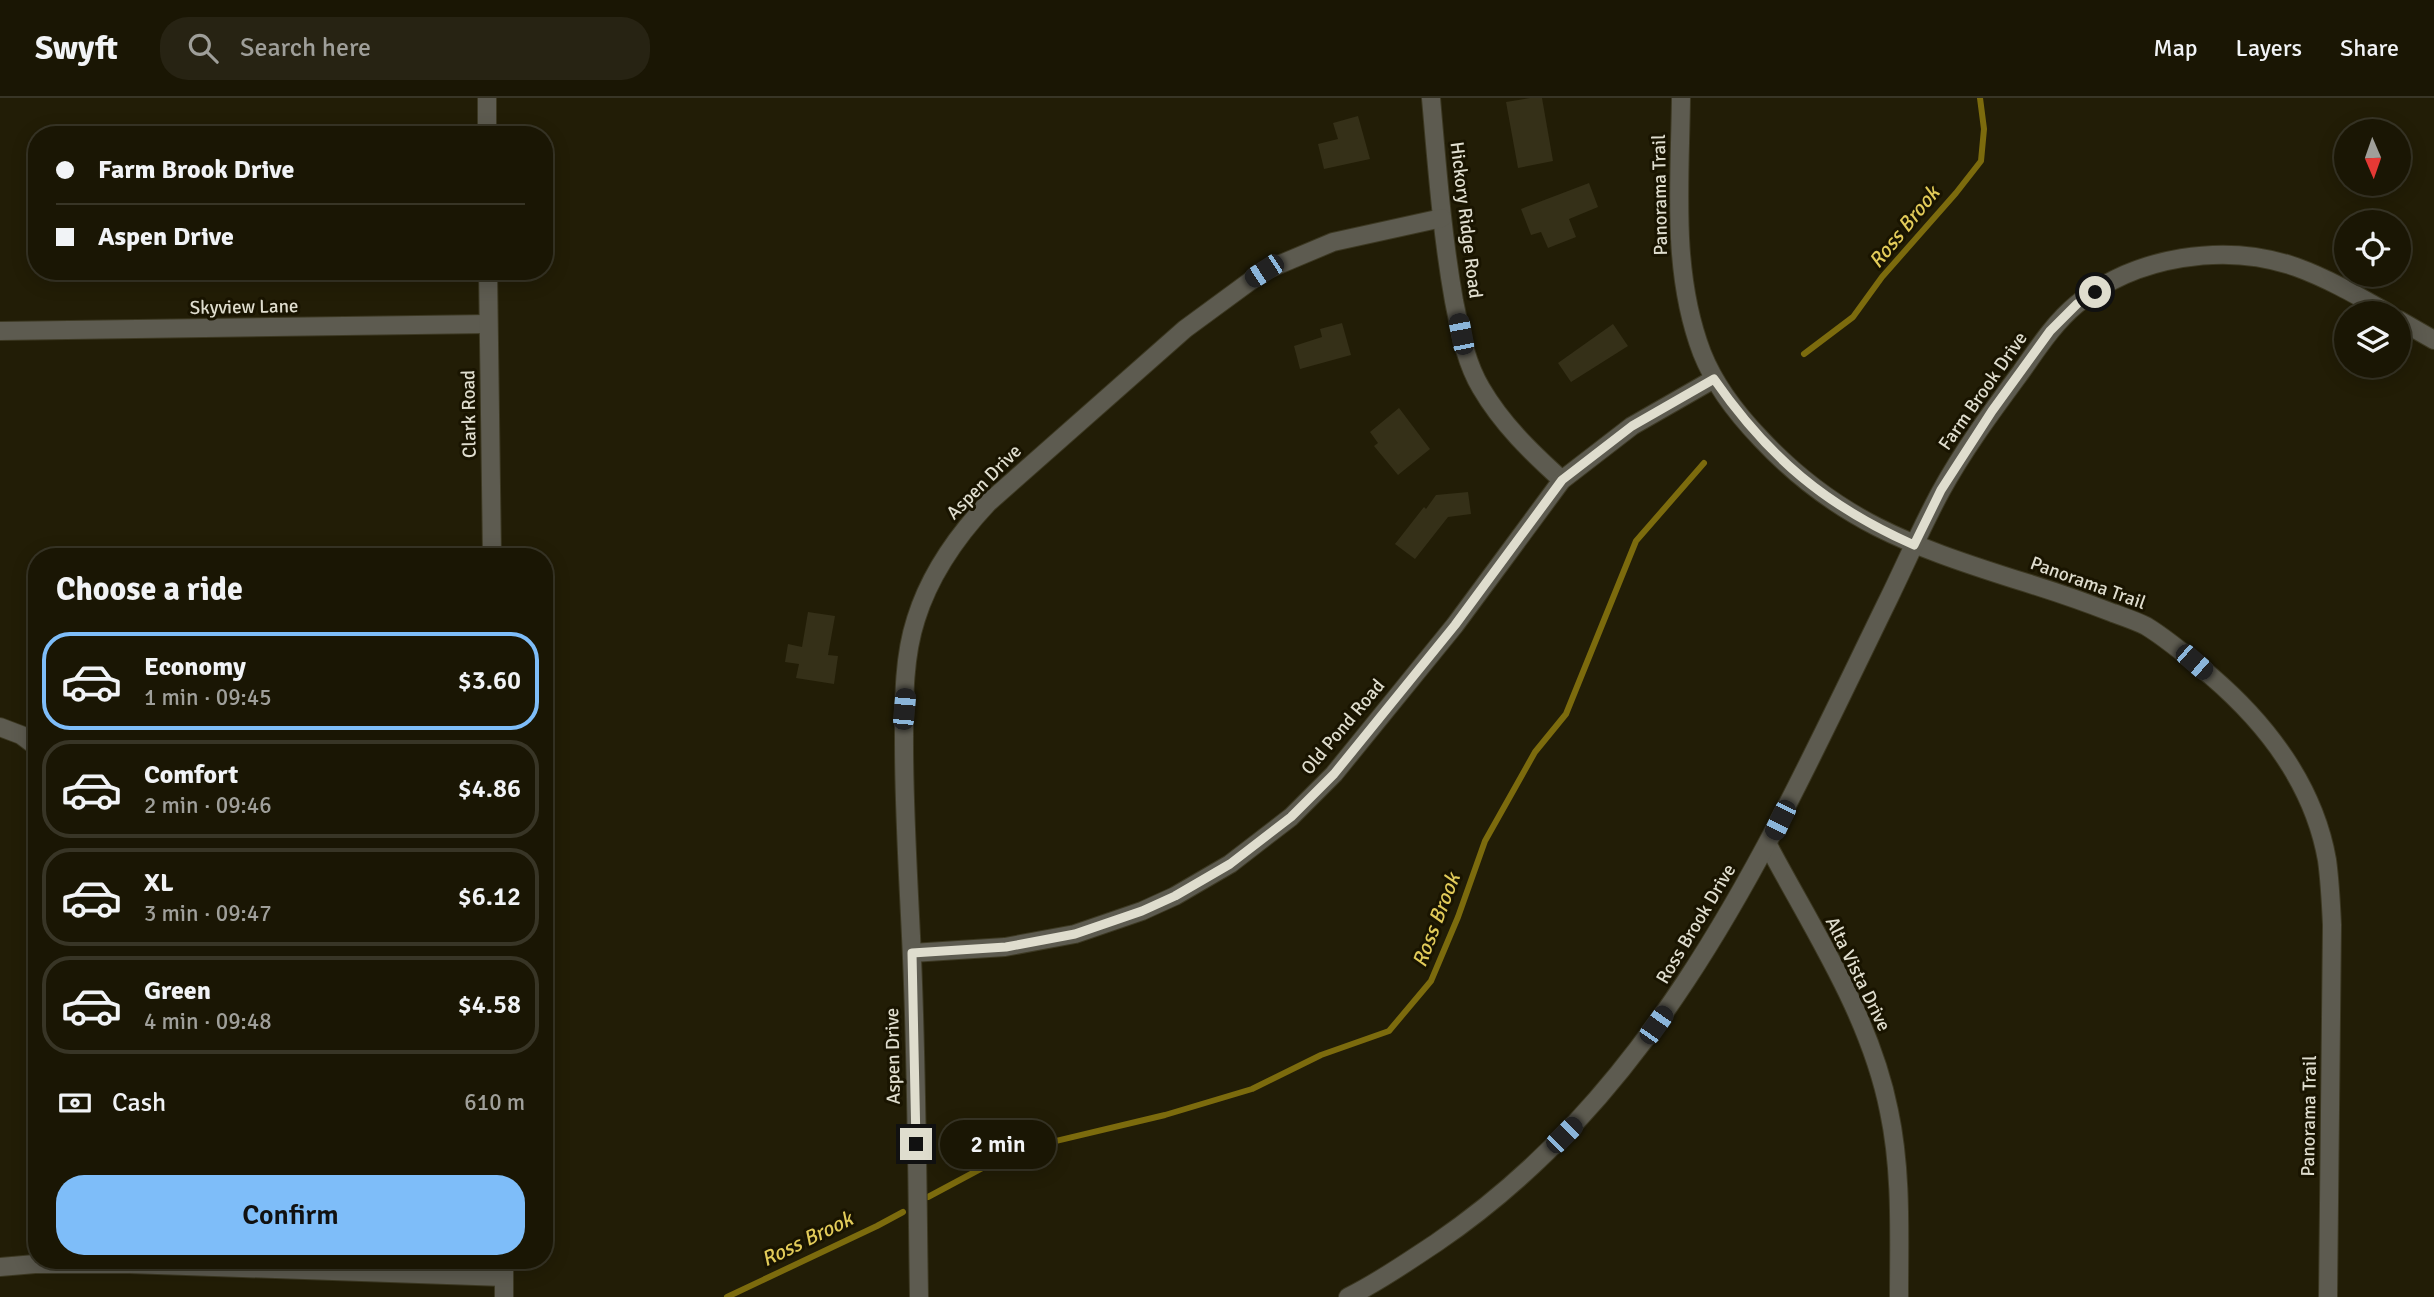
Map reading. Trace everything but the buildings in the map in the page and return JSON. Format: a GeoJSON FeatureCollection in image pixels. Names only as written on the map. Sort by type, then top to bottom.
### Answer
{"type":"FeatureCollection","features":[{"type":"Feature","properties":{"kind":"street"},"geometry":{"type":"LineString","coordinates":[[487,98],[487,126]]}},
{"type":"Feature","properties":{"kind":"street","name":"Hickory Ridge Road"},"geometry":{"type":"LineString","coordinates":[[1431,98],[1442,218],[1461,334],[1480,386],[1520,442],[1562,480]]}},
{"type":"Feature","properties":{"kind":"street","name":"Panorama Trail"},"geometry":{"type":"LineString","coordinates":[[1681,98],[1680,247],[1687,302],[1714,379],[1751,428],[1802,479],[1851,514],[1914,545],[2074,598],[2145,626],[2230,693],[2265,730],[2291,766],[2313,811],[2327,859],[2330,887],[2332,938],[2328,1297]]}},
{"type":"Feature","properties":{"kind":"street","name":"Aspen Drive"},"geometry":{"type":"LineString","coordinates":[[919,1297],[904,709],[908,652],[916,619],[940,563],[968,524],[988,503],[1185,329],[1243,284],[1275,266],[1333,242],[1442,218]]}},
{"type":"Feature","properties":{"kind":"street","name":"Farm Brook Drive"},"geometry":{"type":"LineString","coordinates":[[1914,545],[1949,479],[1992,411],[2050,331],[2077,304],[2113,281],[2151,265],[2188,256],[2251,257],[2291,265],[2336,283],[2367,301]]}},
{"type":"Feature","properties":{"kind":"street","name":"Clark Road"},"geometry":{"type":"LineString","coordinates":[[488,280],[492,548]]}},
{"type":"Feature","properties":{"kind":"street","name":"Skyview Lane"},"geometry":{"type":"LineString","coordinates":[[0,331],[488,324]]}},
{"type":"Feature","properties":{"kind":"street"},"geometry":{"type":"LineString","coordinates":[[2411,327],[2434,340]]}},
{"type":"Feature","properties":{"kind":"street","name":"Old Pond Road"},"geometry":{"type":"LineString","coordinates":[[912,953],[1006,947],[1075,934],[1108,924],[1175,896],[1222,869],[1262,841],[1291,817],[1342,763],[1455,625],[1562,480],[1632,426],[1714,379]]}},
{"type":"Feature","properties":{"kind":"street","name":"Ross Brook Drive"},"geometry":{"type":"LineString","coordinates":[[1348,1297],[1460,1227],[1512,1185],[1591,1108],[1637,1052],[1681,989],[1768,845],[1914,545]]}},
{"type":"Feature","properties":{"kind":"street"},"geometry":{"type":"LineString","coordinates":[[0,727],[21,734],[28,740]]}},
{"type":"Feature","properties":{"kind":"street","name":"Alta Vista Drive"},"geometry":{"type":"LineString","coordinates":[[1768,845],[1857,1012],[1879,1070],[1889,1109],[1898,1169],[1899,1297]]}},
{"type":"Feature","properties":{"kind":"street"},"geometry":{"type":"LineString","coordinates":[[0,1267],[28,1265]]}},
{"type":"Feature","properties":{"kind":"street"},"geometry":{"type":"LineString","coordinates":[[504,1269],[504,1297]]}},
{"type":"Feature","properties":{"kind":"waterway","name":"Ross Brook"},"geometry":{"type":"LineString","coordinates":[[1804,354],[1853,317],[1882,277],[1981,161],[1984,129],[1980,98]]}},
{"type":"Feature","properties":{"kind":"waterway","name":"Ross Brook"},"geometry":{"type":"LineString","coordinates":[[928,1197],[1014,1151],[1165,1115],[1252,1089],[1321,1055],[1389,1031],[1431,981],[1458,917],[1485,841],[1535,752],[1566,714],[1636,541],[1704,463]]}},
{"type":"Feature","properties":{"kind":"waterway","name":"Ross Brook"},"geometry":{"type":"LineString","coordinates":[[727,1297],[903,1212]]}},
{"type":"Feature","properties":{"kind":"route"},"geometry":{"type":"LineString","coordinates":[[916,1144],[912,953],[1041,942],[1108,924],[1175,896],[1230,864],[1262,841],[1291,817],[1334,774],[1455,625],[1562,480],[1632,426],[1714,379],[1730,403],[1774,454],[1819,493],[1882,531],[1914,545],[1941,490],[1992,411],[2050,331],[2077,304],[2095,292]]}}]}
